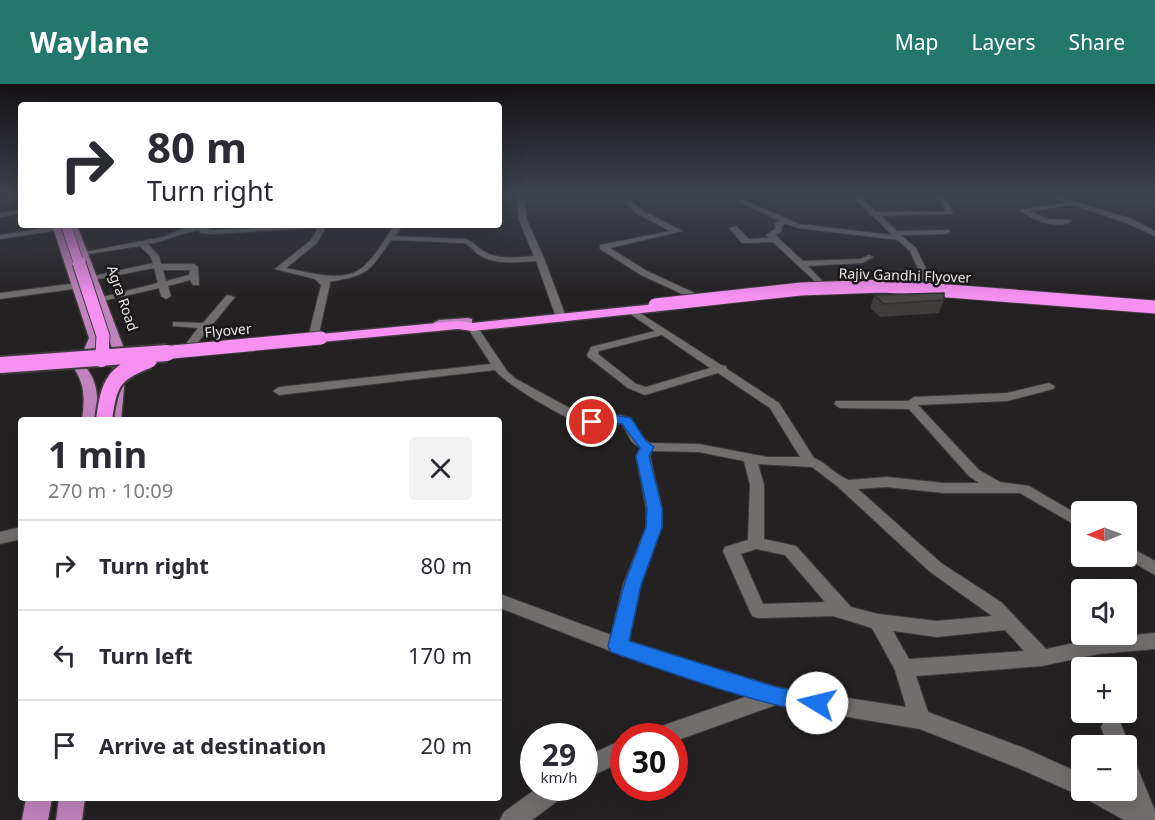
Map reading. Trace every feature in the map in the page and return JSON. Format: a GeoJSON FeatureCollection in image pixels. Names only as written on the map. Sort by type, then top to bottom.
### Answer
{"type":"FeatureCollection","features":[{"type":"Feature","properties":{"kind":"highway"},"geometry":{"type":"LineString","coordinates":[[64,228],[103,336],[104,348],[94,356]]}},
{"type":"Feature","properties":{"kind":"highway"},"geometry":{"type":"LineString","coordinates":[[634,307],[644,310],[821,284],[882,283],[1155,307]]}},
{"type":"Feature","properties":{"kind":"highway","name":"Rajiv Gandhi Flyover"},"geometry":{"type":"LineString","coordinates":[[634,307],[801,289],[884,286],[1155,307]]}},
{"type":"Feature","properties":{"kind":"highway"},"geometry":{"type":"LineString","coordinates":[[634,307],[643,302],[696,297],[930,288]]}},
{"type":"Feature","properties":{"kind":"highway","name":"Flyover"},"geometry":{"type":"LineString","coordinates":[[0,367],[94,356],[465,325],[634,307]]}},
{"type":"Feature","properties":{"kind":"highway"},"geometry":{"type":"LineString","coordinates":[[104,417],[110,383],[115,377],[132,366],[183,349]]}},
{"type":"Feature","properties":{"kind":"main road"},"geometry":{"type":"LineString","coordinates":[[64,228],[77,286],[95,338],[94,356]]}},
{"type":"Feature","properties":{"kind":"main road","name":"Agra Road"},"geometry":{"type":"LineString","coordinates":[[65,228],[83,253],[119,356],[114,417]]}},
{"type":"Feature","properties":{"kind":"main road"},"geometry":{"type":"LineString","coordinates":[[0,360],[119,356],[465,325]]}},
{"type":"Feature","properties":{"kind":"main road","name":"Agra Road"},"geometry":{"type":"LineString","coordinates":[[119,356],[312,339]]}},
{"type":"Feature","properties":{"kind":"main road"},"geometry":{"type":"LineString","coordinates":[[78,365],[94,356]]}},
{"type":"Feature","properties":{"kind":"main road"},"geometry":{"type":"LineString","coordinates":[[0,367],[78,365],[119,356]]}},
{"type":"Feature","properties":{"kind":"main road"},"geometry":{"type":"LineString","coordinates":[[78,365],[90,378],[92,393],[89,417]]}},
{"type":"Feature","properties":{"kind":"main road"},"geometry":{"type":"LineString","coordinates":[[35,820],[38,801]]}},
{"type":"Feature","properties":{"kind":"main road"},"geometry":{"type":"LineString","coordinates":[[69,820],[72,801]]}},
{"type":"Feature","properties":{"kind":"street"},"geometry":{"type":"LineString","coordinates":[[0,237],[50,228]]}},
{"type":"Feature","properties":{"kind":"street"},"geometry":{"type":"LineString","coordinates":[[83,253],[165,239],[193,228]]}},
{"type":"Feature","properties":{"kind":"street"},"geometry":{"type":"LineString","coordinates":[[201,228],[207,232],[289,228]]}},
{"type":"Feature","properties":{"kind":"street"},"geometry":{"type":"LineString","coordinates":[[320,228],[321,232],[318,237],[279,270],[324,280],[355,274],[366,268],[397,228]]}},
{"type":"Feature","properties":{"kind":"street"},"geometry":{"type":"LineString","coordinates":[[527,228],[560,314]]}},
{"type":"Feature","properties":{"kind":"street"},"geometry":{"type":"LineString","coordinates":[[672,228],[678,231],[603,248],[644,273],[696,297]]}},
{"type":"Feature","properties":{"kind":"street"},"geometry":{"type":"LineString","coordinates":[[733,228],[746,241],[774,240]]}},
{"type":"Feature","properties":{"kind":"street"},"geometry":{"type":"LineString","coordinates":[[778,228],[770,233],[774,240],[821,284]]}},
{"type":"Feature","properties":{"kind":"street"},"geometry":{"type":"LineString","coordinates":[[819,228],[897,236],[946,232]]}},
{"type":"Feature","properties":{"kind":"street"},"geometry":{"type":"LineString","coordinates":[[888,228],[912,250],[930,288]]}},
{"type":"Feature","properties":{"kind":"street"},"geometry":{"type":"LineString","coordinates":[[390,238],[464,241],[471,243],[478,254],[492,258],[540,258]]}},
{"type":"Feature","properties":{"kind":"street"},"geometry":{"type":"LineString","coordinates":[[142,243],[155,256],[166,296]]}},
{"type":"Feature","properties":{"kind":"street"},"geometry":{"type":"LineString","coordinates":[[801,264],[862,261],[869,257]]}},
{"type":"Feature","properties":{"kind":"street"},"geometry":{"type":"LineString","coordinates":[[93,277],[158,266],[192,266],[195,269],[194,280],[163,284],[99,299]]}},
{"type":"Feature","properties":{"kind":"street"},"geometry":{"type":"LineString","coordinates":[[312,339],[326,288],[324,280]]}},
{"type":"Feature","properties":{"kind":"street"},"geometry":{"type":"LineString","coordinates":[[0,296],[77,286]]}},
{"type":"Feature","properties":{"kind":"street"},"geometry":{"type":"LineString","coordinates":[[183,349],[230,297]]}},
{"type":"Feature","properties":{"kind":"street"},"geometry":{"type":"LineString","coordinates":[[634,307],[663,332],[722,368],[775,406],[809,460],[843,484],[935,567],[983,598],[1042,658]]}},
{"type":"Feature","properties":{"kind":"street"},"geometry":{"type":"LineString","coordinates":[[177,324],[206,326]]}},
{"type":"Feature","properties":{"kind":"street"},"geometry":{"type":"LineString","coordinates":[[465,325],[508,378],[518,385],[584,420],[592,422],[620,419],[627,421],[641,444],[647,447],[699,448],[767,461],[809,460]]}},
{"type":"Feature","properties":{"kind":"street"},"geometry":{"type":"LineString","coordinates":[[663,332],[595,349],[592,355],[632,386],[645,391],[722,368]]}},
{"type":"Feature","properties":{"kind":"street"},"geometry":{"type":"LineString","coordinates":[[279,391],[499,366]]}},
{"type":"Feature","properties":{"kind":"street"},"geometry":{"type":"LineString","coordinates":[[840,404],[912,405],[918,399],[996,398],[1049,387]]}},
{"type":"Feature","properties":{"kind":"street"},"geometry":{"type":"LineString","coordinates":[[912,405],[974,474],[997,487]]}},
{"type":"Feature","properties":{"kind":"street"},"geometry":{"type":"LineString","coordinates":[[618,646],[632,585],[654,527],[654,508],[643,456],[647,447]]}},
{"type":"Feature","properties":{"kind":"street"},"geometry":{"type":"LineString","coordinates":[[750,459],[757,484],[756,543]]}},
{"type":"Feature","properties":{"kind":"street"},"geometry":{"type":"LineString","coordinates":[[843,484],[887,482],[944,488],[1024,489],[1071,517]]}},
{"type":"Feature","properties":{"kind":"street"},"geometry":{"type":"LineString","coordinates":[[0,538],[18,534]]}},
{"type":"Feature","properties":{"kind":"street"},"geometry":{"type":"LineString","coordinates":[[845,612],[790,550],[756,543],[731,551],[758,611],[820,609],[845,612],[878,622],[937,629],[1009,622]]}},
{"type":"Feature","properties":{"kind":"street"},"geometry":{"type":"LineString","coordinates":[[1137,558],[1155,569]]}},
{"type":"Feature","properties":{"kind":"street"},"geometry":{"type":"LineString","coordinates":[[502,602],[618,646],[776,696],[920,719],[1024,759],[1071,781]]}},
{"type":"Feature","properties":{"kind":"street"},"geometry":{"type":"LineString","coordinates":[[878,622],[904,668],[920,719]]}},
{"type":"Feature","properties":{"kind":"street"},"geometry":{"type":"LineString","coordinates":[[904,668],[1042,658],[1098,646],[1155,641]]}},
{"type":"Feature","properties":{"kind":"street"},"geometry":{"type":"LineString","coordinates":[[688,727],[776,696]]}},
{"type":"Feature","properties":{"kind":"street"},"geometry":{"type":"LineString","coordinates":[[1137,794],[1147,819]]}},
{"type":"Feature","properties":{"kind":"street"},"geometry":{"type":"LineString","coordinates":[[512,820],[538,801]]}},
{"type":"Feature","properties":{"kind":"street"},"geometry":{"type":"LineString","coordinates":[[1112,801],[1147,819]]}},
{"type":"Feature","properties":{"kind":"building"},"geometry":{"type":"Polygon","coordinates":[[[944,293],[944,300],[884,304],[874,295],[944,293]]]}},
{"type":"Feature","properties":{"kind":"route"},"geometry":{"type":"LineString","coordinates":[[592,422],[613,419],[627,421],[637,439],[647,447],[643,456],[654,508],[654,527],[632,585],[618,646],[776,696],[817,703]]}}]}
